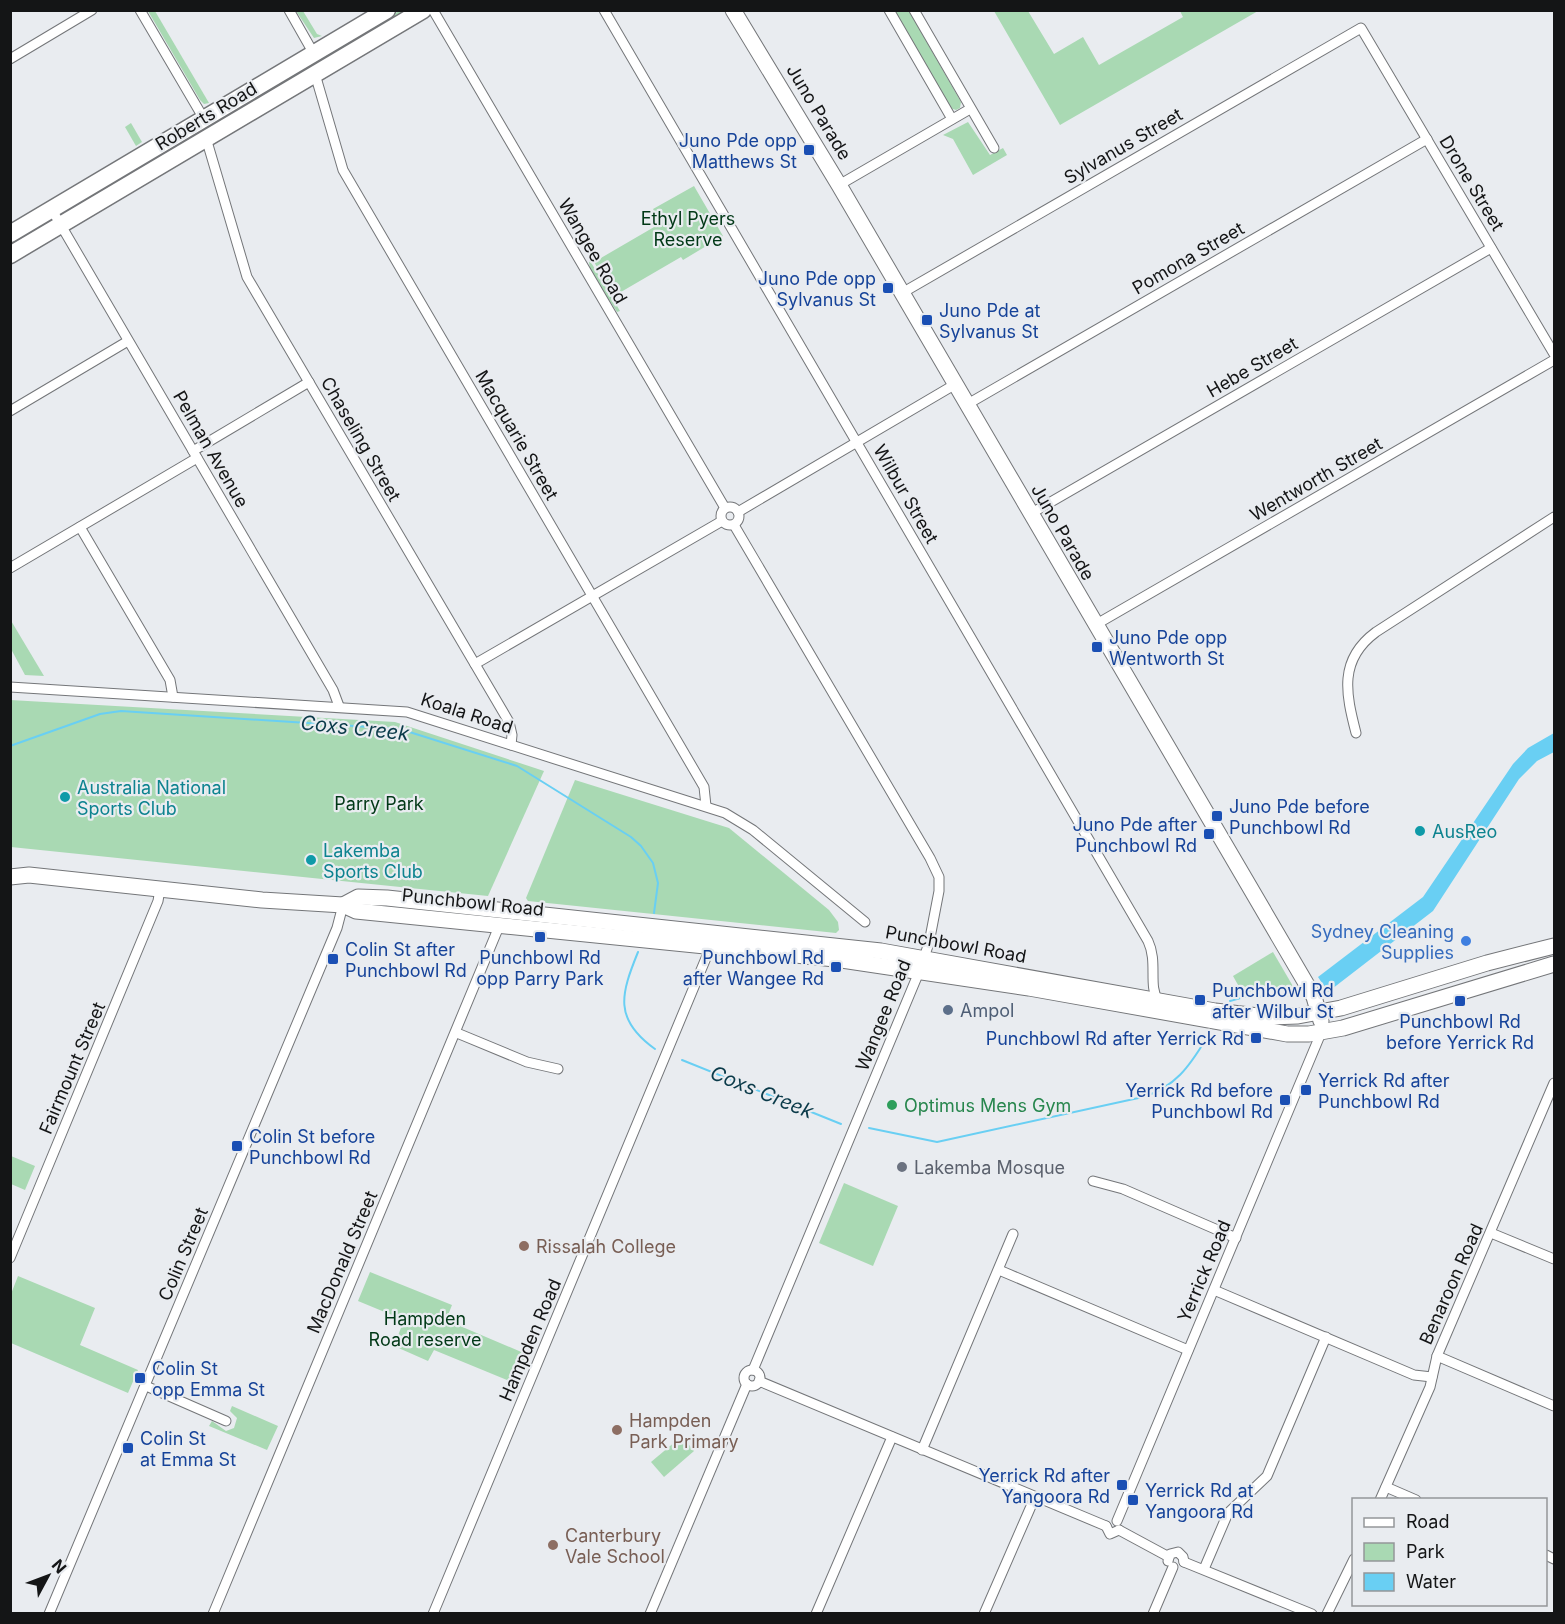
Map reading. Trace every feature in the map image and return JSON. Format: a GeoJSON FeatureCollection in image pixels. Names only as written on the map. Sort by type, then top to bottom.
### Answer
{"type":"FeatureCollection","features":[{"type":"Feature","properties":{"kind":"highway","name":"Roberts Road"},"geometry":{"type":"LineString","coordinates":[[10,234],[387,10]]}},
{"type":"Feature","properties":{"kind":"highway","name":"Roberts Road"},"geometry":{"type":"LineString","coordinates":[[10,255],[423,10]]}},
{"type":"Feature","properties":{"kind":"main road","name":"Juno Parade"},"geometry":{"type":"LineString","coordinates":[[734,10],[839,185],[1314,997],[1320,1012],[1321,1033]]}},
{"type":"Feature","properties":{"kind":"main road","name":"Juno Parade"},"geometry":{"type":"LineString","coordinates":[[745,10],[762,54]]}},
{"type":"Feature","properties":{"kind":"main road","name":"Punchbowl Road"},"geometry":{"type":"LineString","coordinates":[[10,869],[29,875],[343,905],[356,911],[835,959],[922,965],[1249,1016],[1281,1017],[1320,1012],[1554,946]]}},
{"type":"Feature","properties":{"kind":"main road","name":"Punchbowl Road"},"geometry":{"type":"LineString","coordinates":[[10,878],[29,875]]}},
{"type":"Feature","properties":{"kind":"main road","name":"Punchbowl Road"},"geometry":{"type":"LineString","coordinates":[[343,905],[358,897],[387,898],[823,943],[1072,996],[1276,1033],[1321,1033],[1362,1023],[1554,964]]}},
{"type":"Feature","properties":{"kind":"street"},"geometry":{"type":"LineString","coordinates":[[10,59],[92,10]]}},
{"type":"Feature","properties":{"kind":"street"},"geometry":{"type":"LineString","coordinates":[[140,10],[204,119]]}},
{"type":"Feature","properties":{"kind":"street"},"geometry":{"type":"LineString","coordinates":[[289,10],[314,54]]}},
{"type":"Feature","properties":{"kind":"street","name":"Wangee Road"},"geometry":{"type":"LineString","coordinates":[[433,10],[725,508]]}},
{"type":"Feature","properties":{"kind":"street","name":"Wilbur Street"},"geometry":{"type":"LineString","coordinates":[[604,10],[1148,940],[1154,955],[1153,991],[1158,1000]]}},
{"type":"Feature","properties":{"kind":"street"},"geometry":{"type":"LineString","coordinates":[[889,10],[952,119]]}},
{"type":"Feature","properties":{"kind":"street"},"geometry":{"type":"LineString","coordinates":[[914,10],[994,148]]}},
{"type":"Feature","properties":{"kind":"street","name":"Drone Street"},"geometry":{"type":"LineString","coordinates":[[1361,28],[1554,354]]}},
{"type":"Feature","properties":{"kind":"street","name":"Sylvanus Street"},"geometry":{"type":"LineString","coordinates":[[902,293],[1361,28]]}},
{"type":"Feature","properties":{"kind":"street","name":"Macquarie Street"},"geometry":{"type":"LineString","coordinates":[[315,74],[343,170],[704,787],[706,806]]}},
{"type":"Feature","properties":{"kind":"street"},"geometry":{"type":"LineString","coordinates":[[839,185],[970,109]]}},
{"type":"Feature","properties":{"kind":"street","name":"Chaseling Street"},"geometry":{"type":"LineString","coordinates":[[206,138],[245,272],[509,722],[513,735],[511,745]]}},
{"type":"Feature","properties":{"kind":"street","name":"Pomona Street"},"geometry":{"type":"LineString","coordinates":[[966,405],[1427,139]]}},
{"type":"Feature","properties":{"kind":"street","name":"Pelman Avenue"},"geometry":{"type":"LineString","coordinates":[[52,210],[333,690],[339,706]]}},
{"type":"Feature","properties":{"kind":"street","name":"Hebe Street"},"geometry":{"type":"LineString","coordinates":[[1030,514],[1491,248]]}},
{"type":"Feature","properties":{"kind":"street"},"geometry":{"type":"LineString","coordinates":[[10,411],[128,341]]}},
{"type":"Feature","properties":{"kind":"street","name":"Wentworth Street"},"geometry":{"type":"LineString","coordinates":[[1095,626],[1554,360]]}},
{"type":"Feature","properties":{"kind":"street"},"geometry":{"type":"LineString","coordinates":[[10,568],[80,527],[309,382]]}},
{"type":"Feature","properties":{"kind":"street"},"geometry":{"type":"LineString","coordinates":[[738,512],[954,385]]}},
{"type":"Feature","properties":{"kind":"street"},"geometry":{"type":"LineString","coordinates":[[725,508],[734,508],[738,512],[739,518],[734,525],[726,525],[722,521],[720,516],[725,508]]}},
{"type":"Feature","properties":{"kind":"street"},"geometry":{"type":"LineString","coordinates":[[1356,733],[1347,685],[1350,667],[1358,647],[1376,632],[1554,517]]}},
{"type":"Feature","properties":{"kind":"street"},"geometry":{"type":"LineString","coordinates":[[475,664],[722,521]]}},
{"type":"Feature","properties":{"kind":"street","name":"Wangee Road"},"geometry":{"type":"LineString","coordinates":[[734,525],[939,877],[939,891],[922,965],[753,1370]]}},
{"type":"Feature","properties":{"kind":"street"},"geometry":{"type":"LineString","coordinates":[[80,527],[170,680],[173,696]]}},
{"type":"Feature","properties":{"kind":"street","name":"Koala Road"},"geometry":{"type":"LineString","coordinates":[[10,687],[407,712],[706,806],[734,818],[753,830],[866,922]]}},
{"type":"Feature","properties":{"kind":"street","name":"Fairmount Street"},"geometry":{"type":"LineString","coordinates":[[10,1258],[133,963],[158,901],[160,889]]}},
{"type":"Feature","properties":{"kind":"street","name":"Colin Street"},"geometry":{"type":"LineString","coordinates":[[49,1614],[337,928],[343,905]]}},
{"type":"Feature","properties":{"kind":"street","name":"MacDonald Street"},"geometry":{"type":"LineString","coordinates":[[213,1614],[457,1033],[500,924]]}},
{"type":"Feature","properties":{"kind":"street","name":"Hampden Road"},"geometry":{"type":"LineString","coordinates":[[433,1614],[711,946]]}},
{"type":"Feature","properties":{"kind":"street"},"geometry":{"type":"LineString","coordinates":[[457,1033],[527,1062],[558,1069]]}},
{"type":"Feature","properties":{"kind":"street","name":"Yerrick Road"},"geometry":{"type":"LineString","coordinates":[[1118,1526],[1188,1350],[1321,1033]]}},
{"type":"Feature","properties":{"kind":"street","name":"Benaroon Road"},"geometry":{"type":"LineString","coordinates":[[1381,1498],[1432,1377],[1437,1356],[1554,1083]]}},
{"type":"Feature","properties":{"kind":"street"},"geometry":{"type":"LineString","coordinates":[[1544,1107],[1554,1112]]}},
{"type":"Feature","properties":{"kind":"street"},"geometry":{"type":"LineString","coordinates":[[1093,1181],[1123,1189],[1236,1238]]}},
{"type":"Feature","properties":{"kind":"street"},"geometry":{"type":"LineString","coordinates":[[1491,1233],[1554,1259]]}},
{"type":"Feature","properties":{"kind":"street"},"geometry":{"type":"LineString","coordinates":[[922,1450],[1013,1234]]}},
{"type":"Feature","properties":{"kind":"street"},"geometry":{"type":"LineString","coordinates":[[999,1270],[1188,1350]]}},
{"type":"Feature","properties":{"kind":"street"},"geometry":{"type":"LineString","coordinates":[[1214,1290],[1414,1375],[1432,1377]]}},
{"type":"Feature","properties":{"kind":"street"},"geometry":{"type":"LineString","coordinates":[[1204,1569],[1228,1513],[1267,1476],[1326,1337]]}},
{"type":"Feature","properties":{"kind":"street"},"geometry":{"type":"LineString","coordinates":[[1437,1356],[1554,1406]]}},
{"type":"Feature","properties":{"kind":"street"},"geometry":{"type":"LineString","coordinates":[[650,1614],[747,1384],[745,1375],[753,1370],[759,1374],[759,1381]]}},
{"type":"Feature","properties":{"kind":"street"},"geometry":{"type":"LineString","coordinates":[[747,1384],[754,1385],[759,1381]]}},
{"type":"Feature","properties":{"kind":"street"},"geometry":{"type":"LineString","coordinates":[[759,1381],[1106,1526],[1110,1534],[1118,1526],[1169,1557]]}},
{"type":"Feature","properties":{"kind":"street"},"geometry":{"type":"LineString","coordinates":[[146,1386],[226,1420]]}},
{"type":"Feature","properties":{"kind":"street"},"geometry":{"type":"LineString","coordinates":[[816,1614],[892,1437]]}},
{"type":"Feature","properties":{"kind":"street"},"geometry":{"type":"LineString","coordinates":[[1386,1487],[1411,1498]]}},
{"type":"Feature","properties":{"kind":"street"},"geometry":{"type":"LineString","coordinates":[[984,1614],[1035,1497]]}},
{"type":"Feature","properties":{"kind":"street"},"geometry":{"type":"LineString","coordinates":[[1169,1557],[1178,1552],[1184,1562]]}},
{"type":"Feature","properties":{"kind":"street"},"geometry":{"type":"LineString","coordinates":[[1169,1557],[1169,1564],[1173,1567]]}},
{"type":"Feature","properties":{"kind":"street"},"geometry":{"type":"LineString","coordinates":[[1327,1614],[1352,1561]]}},
{"type":"Feature","properties":{"kind":"street"},"geometry":{"type":"LineString","coordinates":[[1184,1562],[1312,1614]]}},
{"type":"Feature","properties":{"kind":"street"},"geometry":{"type":"LineString","coordinates":[[1173,1567],[1181,1566],[1184,1562]]}},
{"type":"Feature","properties":{"kind":"street"},"geometry":{"type":"LineString","coordinates":[[1153,1614],[1173,1567]]}},
{"type":"Feature","properties":{"kind":"green space"},"geometry":{"type":"Polygon","coordinates":[[[148,11],[155,11],[209,103],[204,104],[200,100],[148,11]]]}},
{"type":"Feature","properties":{"kind":"green space"},"geometry":{"type":"Polygon","coordinates":[[[296,11],[303,11],[317,34],[322,36],[314,38],[296,11]]]}},
{"type":"Feature","properties":{"kind":"green space"},"geometry":{"type":"Polygon","coordinates":[[[399,11],[409,11],[67,212],[120,176],[399,11]]]}},
{"type":"Feature","properties":{"kind":"green space"},"geometry":{"type":"Polygon","coordinates":[[[893,11],[909,11],[961,102],[960,108],[956,110],[950,108],[893,11]]]}},
{"type":"Feature","properties":{"kind":"green space"},"geometry":{"type":"Polygon","coordinates":[[[994,11],[1028,11],[1054,54],[1083,37],[1099,65],[1183,17],[1180,11],[1258,11],[1060,125],[994,11]]]}},
{"type":"Feature","properties":{"kind":"green space"},"geometry":{"type":"Polygon","coordinates":[[[968,122],[990,155],[1003,148],[1007,155],[973,175],[953,139],[943,135],[968,122]]]}},
{"type":"Feature","properties":{"kind":"green space"},"geometry":{"type":"Polygon","coordinates":[[[131,123],[142,142],[136,146],[125,127],[131,123]]]}},
{"type":"Feature","properties":{"kind":"green space","name":"Ethyl Pyers Reserve"},"geometry":{"type":"Polygon","coordinates":[[[694,186],[723,236],[683,260],[681,257],[614,296],[594,262],[661,223],[653,209],[694,186]]]}},
{"type":"Feature","properties":{"kind":"green space"},"geometry":{"type":"Polygon","coordinates":[[[589,259],[620,311],[617,312],[595,280],[589,259]]]}},
{"type":"Feature","properties":{"kind":"green space"},"geometry":{"type":"Polygon","coordinates":[[[10,619],[44,676],[25,675],[11,649],[10,619]]]}},
{"type":"Feature","properties":{"kind":"green space","name":"Parry Park"},"geometry":{"type":"Polygon","coordinates":[[[10,700],[395,722],[544,771],[488,896],[11,847],[10,700]]]}},
{"type":"Feature","properties":{"kind":"green space"},"geometry":{"type":"Polygon","coordinates":[[[575,780],[729,828],[829,910],[838,922],[839,930],[836,933],[528,901],[526,898],[575,780]]]}},
{"type":"Feature","properties":{"kind":"green space"},"geometry":{"type":"Polygon","coordinates":[[[1273,952],[1294,988],[1242,992],[1233,976],[1273,952]]]}},
{"type":"Feature","properties":{"kind":"green space"},"geometry":{"type":"Polygon","coordinates":[[[11,1156],[35,1166],[25,1190],[11,1184],[11,1156]]]}},
{"type":"Feature","properties":{"kind":"green space"},"geometry":{"type":"Polygon","coordinates":[[[844,1183],[898,1206],[873,1266],[819,1243],[844,1183]]]}},
{"type":"Feature","properties":{"kind":"green space","name":"Hampden Road reserve"},"geometry":{"type":"Polygon","coordinates":[[[370,1272],[452,1305],[446,1320],[526,1354],[514,1383],[434,1350],[428,1361],[394,1346],[404,1320],[358,1301],[370,1272]]]}},
{"type":"Feature","properties":{"kind":"green space"},"geometry":{"type":"Polygon","coordinates":[[[18,1276],[95,1308],[80,1345],[138,1370],[128,1393],[11,1343],[11,1294],[18,1276]]]}},
{"type":"Feature","properties":{"kind":"green space"},"geometry":{"type":"Polygon","coordinates":[[[232,1406],[278,1426],[267,1450],[209,1426],[212,1421],[226,1431],[234,1428],[237,1418],[230,1411],[232,1406]]]}},
{"type":"Feature","properties":{"kind":"green space"},"geometry":{"type":"Polygon","coordinates":[[[682,1436],[694,1451],[664,1477],[651,1462],[682,1436]]]}},
{"type":"Feature","properties":{"kind":"water"},"geometry":{"type":"Polygon","coordinates":[[[1554,733],[1554,752],[1537,761],[1519,779],[1433,911],[1328,992],[1318,977],[1423,897],[1513,764],[1528,748],[1554,733]]]}},
{"type":"Feature","properties":{"kind":"waterway","name":"Coxs Creek"},"geometry":{"type":"LineString","coordinates":[[10,746],[100,714],[121,711],[400,729],[517,766],[631,837],[641,846],[653,863],[658,883],[654,913]]}},
{"type":"Feature","properties":{"kind":"waterway","name":"Coxs Creek"},"geometry":{"type":"LineString","coordinates":[[638,952],[628,981],[624,1005],[632,1027],[655,1049]]}},
{"type":"Feature","properties":{"kind":"waterway","name":"Coxs Creek"},"geometry":{"type":"LineString","coordinates":[[1230,1001],[1244,997],[1295,995]]}},
{"type":"Feature","properties":{"kind":"waterway","name":"Coxs Creek"},"geometry":{"type":"LineString","coordinates":[[869,1128],[937,1142],[1143,1097],[1173,1082],[1206,1039]]}},
{"type":"Feature","properties":{"kind":"waterway","name":"Coxs Creek"},"geometry":{"type":"LineString","coordinates":[[682,1060],[841,1124]]}},
{"type":"Feature","properties":{"kind":"place","name":"Juno Pde opp Matthews St"},"geometry":{"type":"Point","coordinates":[809,150]}},
{"type":"Feature","properties":{"kind":"place","name":"Juno Pde opp Sylvanus St"},"geometry":{"type":"Point","coordinates":[888,288]}},
{"type":"Feature","properties":{"kind":"place","name":"Juno Pde at Sylvanus St"},"geometry":{"type":"Point","coordinates":[927,320]}},
{"type":"Feature","properties":{"kind":"place","name":"Juno Pde opp Wentworth St"},"geometry":{"type":"Point","coordinates":[1097,647]}},
{"type":"Feature","properties":{"kind":"place","name":"Australia National Sports Club"},"geometry":{"type":"Point","coordinates":[65,797]}},
{"type":"Feature","properties":{"kind":"place","name":"Juno Pde before Punchbowl Rd"},"geometry":{"type":"Point","coordinates":[1217,816]}},
{"type":"Feature","properties":{"kind":"place","name":"AusReo"},"geometry":{"type":"Point","coordinates":[1420,831]}},
{"type":"Feature","properties":{"kind":"place","name":"Juno Pde after Punchbowl Rd"},"geometry":{"type":"Point","coordinates":[1209,834]}},
{"type":"Feature","properties":{"kind":"place","name":"Lakemba Sports Club"},"geometry":{"type":"Point","coordinates":[311,860]}},
{"type":"Feature","properties":{"kind":"place","name":"Punchbowl Rd opp Parry Park"},"geometry":{"type":"Point","coordinates":[540,937]}},
{"type":"Feature","properties":{"kind":"place","name":"Sydney Cleaning Supplies"},"geometry":{"type":"Point","coordinates":[1466,941]}},
{"type":"Feature","properties":{"kind":"place","name":"Colin St after Punchbowl Rd"},"geometry":{"type":"Point","coordinates":[333,959]}},
{"type":"Feature","properties":{"kind":"place","name":"Punchbowl Rd after Wangee Rd"},"geometry":{"type":"Point","coordinates":[836,967]}},
{"type":"Feature","properties":{"kind":"place","name":"Punchbowl Rd after Wilbur St"},"geometry":{"type":"Point","coordinates":[1200,1000]}},
{"type":"Feature","properties":{"kind":"place","name":"Punchbowl Rd before Yerrick Rd"},"geometry":{"type":"Point","coordinates":[1460,1001]}},
{"type":"Feature","properties":{"kind":"place","name":"Ampol"},"geometry":{"type":"Point","coordinates":[948,1010]}},
{"type":"Feature","properties":{"kind":"place","name":"Punchbowl Rd after Yerrick Rd"},"geometry":{"type":"Point","coordinates":[1256,1038]}},
{"type":"Feature","properties":{"kind":"place","name":"Yerrick Rd after Punchbowl Rd"},"geometry":{"type":"Point","coordinates":[1306,1090]}},
{"type":"Feature","properties":{"kind":"place","name":"Yerrick Rd before Punchbowl Rd"},"geometry":{"type":"Point","coordinates":[1285,1100]}},
{"type":"Feature","properties":{"kind":"place","name":"Optimus Mens Gym"},"geometry":{"type":"Point","coordinates":[892,1105]}},
{"type":"Feature","properties":{"kind":"place","name":"Colin St before Punchbowl Rd"},"geometry":{"type":"Point","coordinates":[237,1146]}},
{"type":"Feature","properties":{"kind":"place","name":"Lakemba Mosque"},"geometry":{"type":"Point","coordinates":[902,1167]}},
{"type":"Feature","properties":{"kind":"place","name":"Rissalah College"},"geometry":{"type":"Point","coordinates":[524,1246]}},
{"type":"Feature","properties":{"kind":"place","name":"Colin St opp Emma St"},"geometry":{"type":"Point","coordinates":[140,1378]}},
{"type":"Feature","properties":{"kind":"place","name":"Hampden Park Primary"},"geometry":{"type":"Point","coordinates":[617,1430]}},
{"type":"Feature","properties":{"kind":"place","name":"Colin St at Emma St"},"geometry":{"type":"Point","coordinates":[128,1448]}},
{"type":"Feature","properties":{"kind":"place","name":"Yerrick Rd after Yangoora Rd"},"geometry":{"type":"Point","coordinates":[1122,1485]}},
{"type":"Feature","properties":{"kind":"place","name":"Yerrick Rd at Yangoora Rd"},"geometry":{"type":"Point","coordinates":[1133,1500]}},
{"type":"Feature","properties":{"kind":"place","name":"Canterbury Vale School"},"geometry":{"type":"Point","coordinates":[553,1545]}}]}
